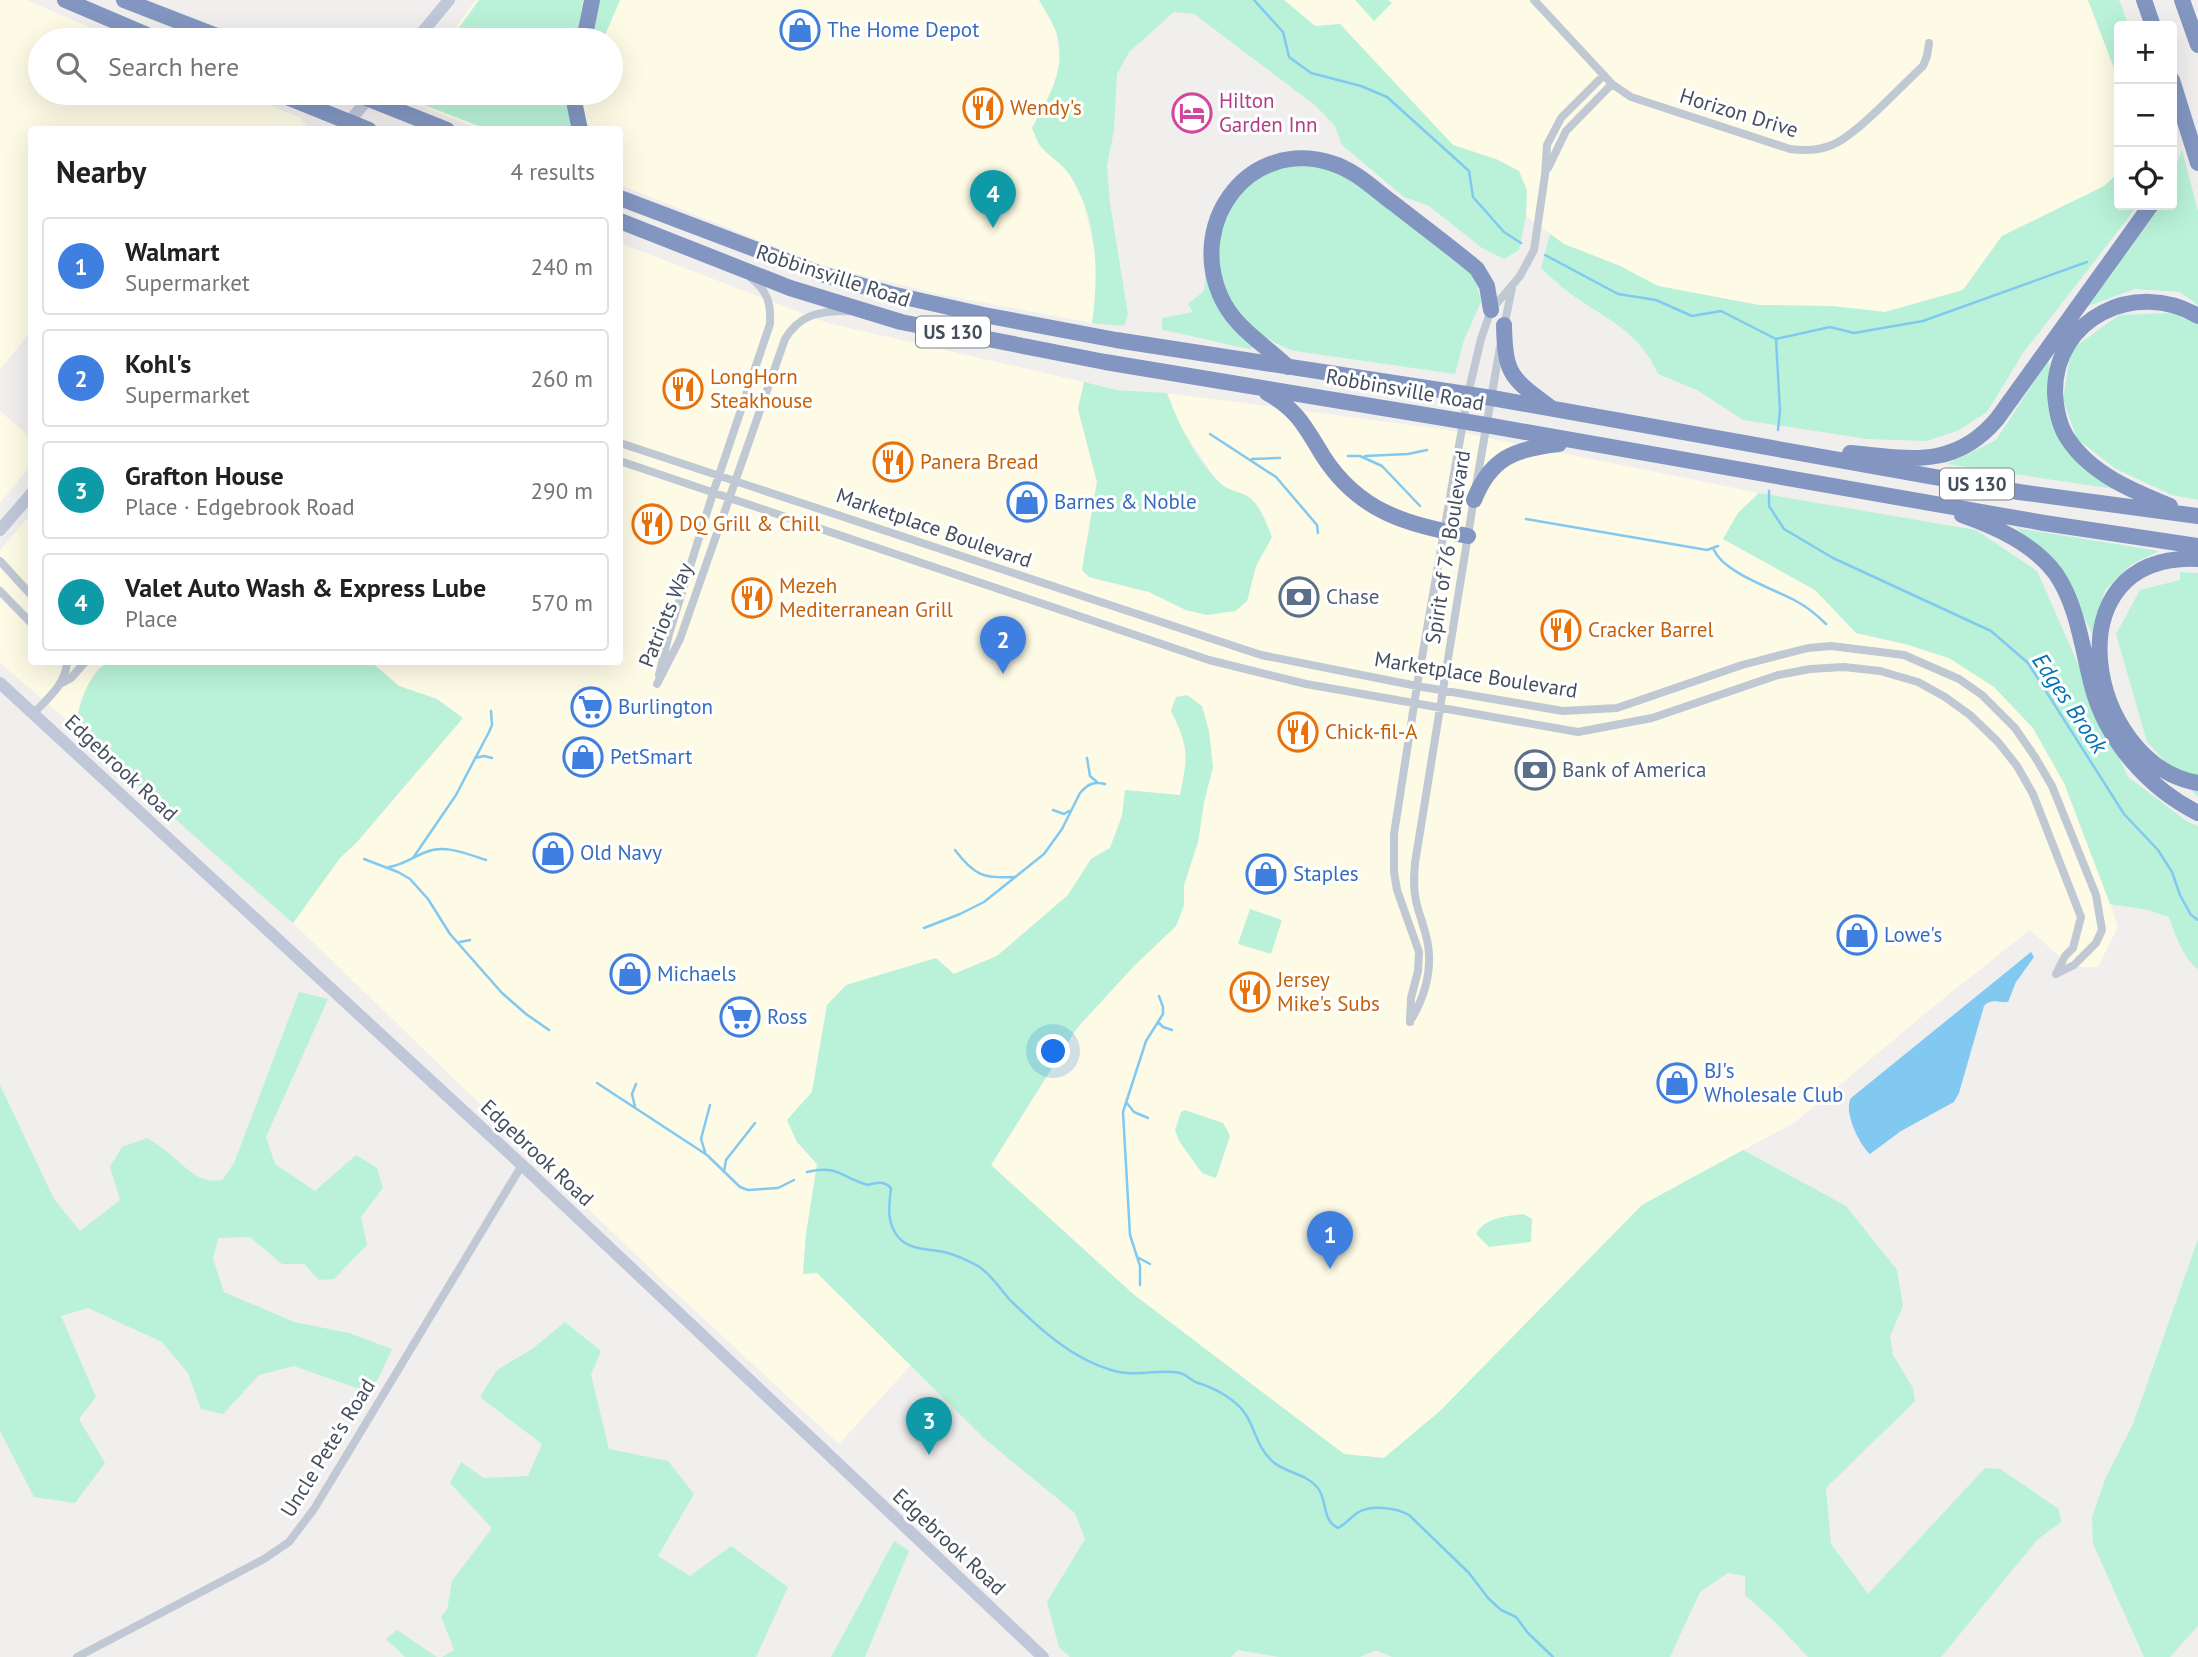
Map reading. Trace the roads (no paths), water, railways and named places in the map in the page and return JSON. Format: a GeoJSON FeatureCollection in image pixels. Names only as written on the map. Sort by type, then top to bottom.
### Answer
{"type":"FeatureCollection","features":[{"type":"Feature","properties":{"kind":"highway"},"geometry":{"type":"LineString","coordinates":[[65,0],[131,28]]}},
{"type":"Feature","properties":{"kind":"highway"},"geometry":{"type":"LineString","coordinates":[[124,0],[196,28]]}},
{"type":"Feature","properties":{"kind":"highway"},"geometry":{"type":"LineString","coordinates":[[586,28],[592,0]]}},
{"type":"Feature","properties":{"kind":"highway"},"geometry":{"type":"LineString","coordinates":[[2141,0],[2146,21]]}},
{"type":"Feature","properties":{"kind":"highway"},"geometry":{"type":"LineString","coordinates":[[2141,0],[2152,21]]}},
{"type":"Feature","properties":{"kind":"highway"},"geometry":{"type":"LineString","coordinates":[[2185,0],[2198,26]]}},
{"type":"Feature","properties":{"kind":"highway"},"geometry":{"type":"LineString","coordinates":[[2185,0],[2198,45]]}},
{"type":"Feature","properties":{"kind":"highway"},"geometry":{"type":"LineString","coordinates":[[2173,84],[2198,163]]}},
{"type":"Feature","properties":{"kind":"highway"},"geometry":{"type":"LineString","coordinates":[[302,105],[345,125]]}},
{"type":"Feature","properties":{"kind":"highway"},"geometry":{"type":"LineString","coordinates":[[388,105],[438,126]]}},
{"type":"Feature","properties":{"kind":"highway"},"geometry":{"type":"LineString","coordinates":[[575,105],[579,126]]}},
{"type":"Feature","properties":{"kind":"highway"},"geometry":{"type":"LineString","coordinates":[[1288,367],[1234,320],[1220,296],[1210,258],[1215,221],[1230,195],[1251,174],[1279,162],[1317,160],[1355,174],[1477,269],[1487,286],[1491,310]]}},
{"type":"Feature","properties":{"kind":"highway"},"geometry":{"type":"LineString","coordinates":[[623,191],[645,208]]}},
{"type":"Feature","properties":{"kind":"highway","name":"Robbinsville Road"},"geometry":{"type":"LineString","coordinates":[[623,199],[818,273],[891,294],[984,315],[1116,340],[1552,408],[2019,492],[2195,516]]}},
{"type":"Feature","properties":{"kind":"highway"},"geometry":{"type":"LineString","coordinates":[[1764,446],[1920,458],[1949,454],[1964,448],[1978,439],[1997,419],[2147,210]]}},
{"type":"Feature","properties":{"kind":"highway","name":"Robbinsville Road"},"geometry":{"type":"LineString","coordinates":[[623,222],[790,288],[901,322],[1105,362],[1486,425],[2057,525],[2198,546]]}},
{"type":"Feature","properties":{"kind":"highway"},"geometry":{"type":"LineString","coordinates":[[2195,516],[2138,493],[2092,465],[2079,453],[2062,429],[2055,401],[2055,386],[2063,355],[2070,341],[2080,329],[2103,312],[2116,306],[2146,301],[2176,305],[2198,316]]}},
{"type":"Feature","properties":{"kind":"highway"},"geometry":{"type":"LineString","coordinates":[[1504,325],[1505,354],[1513,375],[1552,408]]}},
{"type":"Feature","properties":{"kind":"highway"},"geometry":{"type":"LineString","coordinates":[[1256,387],[1292,409],[1330,465],[1366,502],[1400,520],[1468,536]]}},
{"type":"Feature","properties":{"kind":"highway"},"geometry":{"type":"LineString","coordinates":[[1474,500],[1482,480],[1498,463],[1514,453],[1527,448],[1576,441]]}},
{"type":"Feature","properties":{"kind":"highway"},"geometry":{"type":"LineString","coordinates":[[1931,502],[2003,533],[2025,545],[2049,566],[2066,591],[2072,607],[2093,690],[2110,730],[2151,782],[2168,796],[2198,813]]}},
{"type":"Feature","properties":{"kind":"highway"},"geometry":{"type":"LineString","coordinates":[[2198,559],[2162,562],[2143,569],[2126,581],[2105,610],[2100,649],[2112,705],[2133,743],[2155,766],[2176,777],[2198,783]]}},
{"type":"Feature","properties":{"kind":"street"},"geometry":{"type":"LineString","coordinates":[[426,28],[449,0]]}},
{"type":"Feature","properties":{"kind":"street","name":"Horizon Drive"},"geometry":{"type":"LineString","coordinates":[[1534,0],[1612,85],[1631,97],[1790,149],[1819,150],[1855,130],[1923,66],[1929,43]]}},
{"type":"Feature","properties":{"kind":"street"},"geometry":{"type":"LineString","coordinates":[[1491,310],[1530,262],[1534,250],[1547,145],[1561,118],[1604,75]]}},
{"type":"Feature","properties":{"kind":"street"},"geometry":{"type":"LineString","coordinates":[[1545,174],[1566,131],[1612,85]]}},
{"type":"Feature","properties":{"kind":"street"},"geometry":{"type":"LineString","coordinates":[[345,125],[358,105]]}},
{"type":"Feature","properties":{"kind":"street","name":"Patriots Way"},"geometry":{"type":"LineString","coordinates":[[735,265],[761,286],[767,295],[771,307],[770,324],[713,493],[669,634],[657,684],[680,639],[785,339],[799,321],[815,313],[864,312]]}},
{"type":"Feature","properties":{"kind":"street","name":"Spirit of 76 Boulevard"},"geometry":{"type":"LineString","coordinates":[[1491,310],[1468,394],[1416,686],[1393,853],[1398,890],[1419,952],[1409,1022],[1421,1002],[1430,952],[1416,900],[1414,881],[1486,425],[1512,285]]}},
{"type":"Feature","properties":{"kind":"street","name":"Marketplace Boulevard"},"geometry":{"type":"LineString","coordinates":[[623,444],[1261,655],[1416,686],[1563,711],[1617,708],[1742,665],[1808,649],[1832,646],[1903,655],[1959,679],[1982,695],[2015,728],[2052,786],[2096,895],[2102,930],[2096,943],[2074,965],[2056,974],[2065,956],[2073,948],[2081,917],[2033,794],[2017,766],[1998,742],[1970,715],[1918,682],[1880,671],[1844,667],[1810,669],[1778,675],[1652,718],[1578,732],[1306,684],[1209,660],[623,462]]}},
{"type":"Feature","properties":{"kind":"street"},"geometry":{"type":"LineString","coordinates":[[0,530],[28,498]]}},
{"type":"Feature","properties":{"kind":"street"},"geometry":{"type":"LineString","coordinates":[[0,561],[28,591]]}},
{"type":"Feature","properties":{"kind":"street"},"geometry":{"type":"LineString","coordinates":[[0,591],[28,620]]}},
{"type":"Feature","properties":{"kind":"street"},"geometry":{"type":"LineString","coordinates":[[34,713],[60,685],[67,665]]}},
{"type":"Feature","properties":{"kind":"street"},"geometry":{"type":"LineString","coordinates":[[60,685],[71,678],[82,665]]}},
{"type":"Feature","properties":{"kind":"street","name":"Edgebrook Road"},"geometry":{"type":"LineString","coordinates":[[0,683],[522,1165],[1042,1657]]}},
{"type":"Feature","properties":{"kind":"street","name":"Uncle Pete's Road"},"geometry":{"type":"LineString","coordinates":[[78,1657],[264,1559],[289,1542],[314,1509],[522,1165]]}},
{"type":"Feature","properties":{"kind":"water"},"geometry":{"type":"Polygon","coordinates":[[[2031,952],[2034,957],[2016,982],[2008,1002],[1992,1001],[1984,1006],[1954,1102],[1901,1131],[1870,1154],[1853,1127],[1849,1111],[1851,1098],[2031,952]]]}},
{"type":"Feature","properties":{"kind":"waterway","name":"Edges Brook"},"geometry":{"type":"LineString","coordinates":[[1254,0],[1283,32],[1289,57],[1311,73],[1361,86],[1387,97],[1469,171],[1473,197],[1504,232],[1521,243]]}},
{"type":"Feature","properties":{"kind":"waterway","name":"Edges Brook"},"geometry":{"type":"LineString","coordinates":[[1545,255],[1618,294],[1656,300],[1692,316],[1721,311],[1776,339]]}},
{"type":"Feature","properties":{"kind":"waterway"},"geometry":{"type":"LineString","coordinates":[[1776,339],[1830,327],[1854,333],[1923,321],[2087,262]]}},
{"type":"Feature","properties":{"kind":"waterway","name":"Edges Brook"},"geometry":{"type":"LineString","coordinates":[[1776,339],[1780,411],[1778,430]]}},
{"type":"Feature","properties":{"kind":"waterway"},"geometry":{"type":"LineString","coordinates":[[1210,434],[1276,477],[1317,525],[1318,533]]}},
{"type":"Feature","properties":{"kind":"waterway"},"geometry":{"type":"LineString","coordinates":[[1365,456],[1408,454],[1427,450]]}},
{"type":"Feature","properties":{"kind":"waterway"},"geometry":{"type":"LineString","coordinates":[[1348,456],[1358,456]]}},
{"type":"Feature","properties":{"kind":"waterway"},"geometry":{"type":"LineString","coordinates":[[1360,456],[1382,466],[1420,506]]}},
{"type":"Feature","properties":{"kind":"waterway"},"geometry":{"type":"LineString","coordinates":[[1252,459],[1280,458]]}},
{"type":"Feature","properties":{"kind":"waterway","name":"Edges Brook"},"geometry":{"type":"LineString","coordinates":[[1769,491],[1769,506],[1784,529],[1833,558],[1991,631],[2028,663],[2124,814],[2158,850],[2172,872],[2191,915],[2198,920]]}},
{"type":"Feature","properties":{"kind":"waterway"},"geometry":{"type":"LineString","coordinates":[[1526,519],[1707,550],[1718,546]]}},
{"type":"Feature","properties":{"kind":"waterway"},"geometry":{"type":"LineString","coordinates":[[1714,550],[1728,566],[1750,580],[1800,603],[1826,624]]}},
{"type":"Feature","properties":{"kind":"waterway"},"geometry":{"type":"LineString","coordinates":[[413,858],[456,795],[492,725],[491,711]]}},
{"type":"Feature","properties":{"kind":"waterway"},"geometry":{"type":"LineString","coordinates":[[475,758],[492,758]]}},
{"type":"Feature","properties":{"kind":"waterway"},"geometry":{"type":"LineString","coordinates":[[1087,758],[1090,776],[1097,782]]}},
{"type":"Feature","properties":{"kind":"waterway"},"geometry":{"type":"LineString","coordinates":[[924,928],[984,902],[1044,854],[1062,829],[1083,790],[1094,783],[1105,784]]}},
{"type":"Feature","properties":{"kind":"waterway"},"geometry":{"type":"LineString","coordinates":[[1053,810],[1064,814],[1069,811]]}},
{"type":"Feature","properties":{"kind":"waterway"},"geometry":{"type":"LineString","coordinates":[[389,867],[441,849],[486,860]]}},
{"type":"Feature","properties":{"kind":"waterway"},"geometry":{"type":"LineString","coordinates":[[955,850],[980,874],[1014,877]]}},
{"type":"Feature","properties":{"kind":"waterway"},"geometry":{"type":"LineString","coordinates":[[364,859],[410,879],[428,899],[450,934],[502,993],[549,1030]]}},
{"type":"Feature","properties":{"kind":"waterway"},"geometry":{"type":"LineString","coordinates":[[460,942],[470,940]]}},
{"type":"Feature","properties":{"kind":"waterway"},"geometry":{"type":"LineString","coordinates":[[1140,1285],[1140,1266],[1130,1235],[1123,1112],[1146,1041],[1163,1014],[1159,996]]}},
{"type":"Feature","properties":{"kind":"waterway"},"geometry":{"type":"LineString","coordinates":[[1158,1022],[1172,1030]]}},
{"type":"Feature","properties":{"kind":"waterway"},"geometry":{"type":"LineString","coordinates":[[597,1083],[707,1155],[740,1187],[748,1190],[778,1188],[794,1180]]}},
{"type":"Feature","properties":{"kind":"waterway"},"geometry":{"type":"LineString","coordinates":[[635,1107],[632,1094],[636,1084]]}},
{"type":"Feature","properties":{"kind":"waterway"},"geometry":{"type":"LineString","coordinates":[[1126,1102],[1134,1112],[1148,1118]]}},
{"type":"Feature","properties":{"kind":"waterway"},"geometry":{"type":"LineString","coordinates":[[705,1152],[701,1139],[710,1105]]}},
{"type":"Feature","properties":{"kind":"waterway"},"geometry":{"type":"LineString","coordinates":[[724,1172],[726,1160],[755,1123]]}},
{"type":"Feature","properties":{"kind":"waterway"},"geometry":{"type":"LineString","coordinates":[[807,1172],[833,1171],[868,1185],[886,1184],[891,1188],[890,1220],[903,1242],[914,1247],[948,1253],[978,1266],[1033,1322],[1057,1342],[1096,1365],[1120,1372],[1180,1373],[1225,1395],[1246,1415],[1267,1456],[1317,1487],[1323,1497],[1329,1520],[1338,1528],[1363,1510],[1391,1509],[1409,1515],[1469,1573],[1488,1598],[1501,1610],[1516,1617],[1553,1657]]}},
{"type":"Feature","properties":{"kind":"waterway"},"geometry":{"type":"LineString","coordinates":[[1137,1257],[1150,1264]]}},
{"type":"Feature","properties":{"kind":"place","name":"The Home Depot"},"geometry":{"type":"Point","coordinates":[800,30]}},
{"type":"Feature","properties":{"kind":"place","name":"Wendy's"},"geometry":{"type":"Point","coordinates":[983,108]}},
{"type":"Feature","properties":{"kind":"place","name":"Hilton Garden Inn"},"geometry":{"type":"Point","coordinates":[1192,113]}},
{"type":"Feature","properties":{"kind":"place","name":"Valet Auto Wash & Express Lube"},"geometry":{"type":"Point","coordinates":[993,228]}},
{"type":"Feature","properties":{"kind":"place","name":"LongHorn Steakhouse"},"geometry":{"type":"Point","coordinates":[683,389]}},
{"type":"Feature","properties":{"kind":"place","name":"Panera Bread"},"geometry":{"type":"Point","coordinates":[893,462]}},
{"type":"Feature","properties":{"kind":"place","name":"Barnes & Noble"},"geometry":{"type":"Point","coordinates":[1027,502]}},
{"type":"Feature","properties":{"kind":"place","name":"DQ Grill & Chill"},"geometry":{"type":"Point","coordinates":[652,524]}},
{"type":"Feature","properties":{"kind":"place","name":"Chase"},"geometry":{"type":"Point","coordinates":[1299,597]}},
{"type":"Feature","properties":{"kind":"place","name":"Mezeh Mediterranean Grill"},"geometry":{"type":"Point","coordinates":[752,598]}},
{"type":"Feature","properties":{"kind":"place","name":"Cracker Barrel"},"geometry":{"type":"Point","coordinates":[1561,630]}},
{"type":"Feature","properties":{"kind":"place","name":"Kohl's"},"geometry":{"type":"Point","coordinates":[1003,674]}},
{"type":"Feature","properties":{"kind":"place","name":"Burlington"},"geometry":{"type":"Point","coordinates":[591,707]}},
{"type":"Feature","properties":{"kind":"place","name":"Chick-fil-A"},"geometry":{"type":"Point","coordinates":[1298,732]}},
{"type":"Feature","properties":{"kind":"place","name":"PetSmart"},"geometry":{"type":"Point","coordinates":[583,757]}},
{"type":"Feature","properties":{"kind":"place","name":"Bank of America"},"geometry":{"type":"Point","coordinates":[1535,770]}},
{"type":"Feature","properties":{"kind":"place","name":"Old Navy"},"geometry":{"type":"Point","coordinates":[553,853]}},
{"type":"Feature","properties":{"kind":"place","name":"Staples"},"geometry":{"type":"Point","coordinates":[1266,874]}},
{"type":"Feature","properties":{"kind":"place","name":"Lowe's"},"geometry":{"type":"Point","coordinates":[1857,935]}},
{"type":"Feature","properties":{"kind":"place","name":"Michaels"},"geometry":{"type":"Point","coordinates":[630,974]}},
{"type":"Feature","properties":{"kind":"place","name":"Jersey Mike's Subs"},"geometry":{"type":"Point","coordinates":[1250,992]}},
{"type":"Feature","properties":{"kind":"place","name":"Ross"},"geometry":{"type":"Point","coordinates":[740,1017]}},
{"type":"Feature","properties":{"kind":"place","name":"BJ's Wholesale Club"},"geometry":{"type":"Point","coordinates":[1677,1083]}},
{"type":"Feature","properties":{"kind":"place","name":"Walmart"},"geometry":{"type":"Point","coordinates":[1330,1269]}},
{"type":"Feature","properties":{"kind":"place","name":"Grafton House"},"geometry":{"type":"Point","coordinates":[929,1455]}}]}
